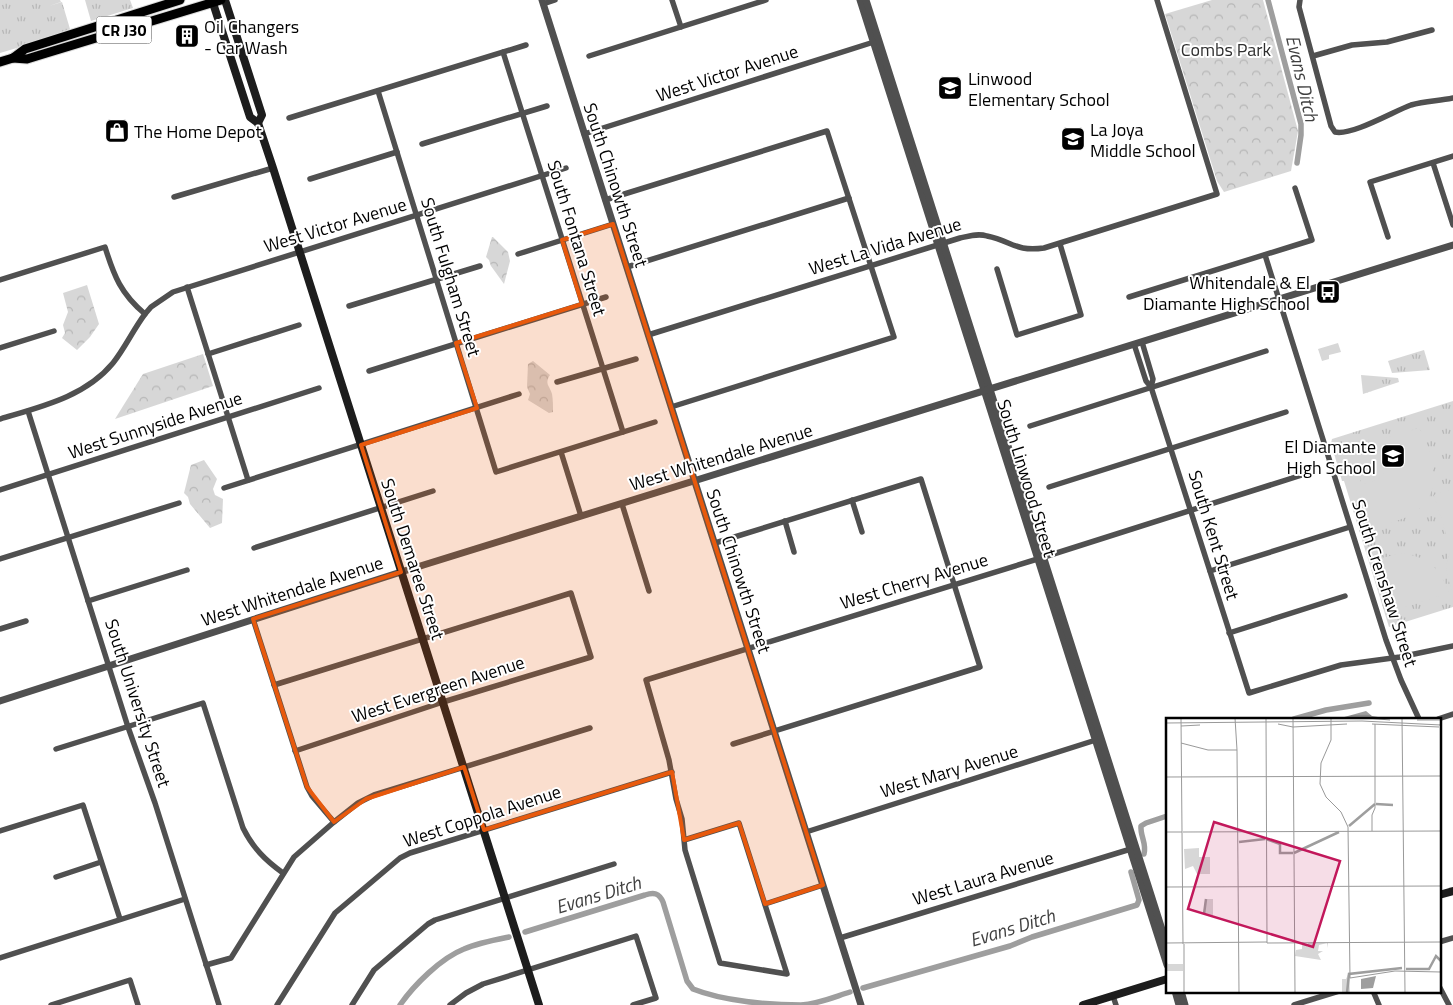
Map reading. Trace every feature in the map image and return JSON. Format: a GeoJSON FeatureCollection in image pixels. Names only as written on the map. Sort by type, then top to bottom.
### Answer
{"type":"FeatureCollection","features":[{"type":"Feature","properties":{"kind":"main road","name":"CR J30"},"geometry":{"type":"LineString","coordinates":[[0,62],[13,58],[25,50],[180,0]]}},
{"type":"Feature","properties":{"kind":"main road","name":"CR J30"},"geometry":{"type":"LineString","coordinates":[[13,58],[27,59],[218,1]]}},
{"type":"Feature","properties":{"kind":"main road","name":"South Demaree Street"},"geometry":{"type":"LineString","coordinates":[[218,1],[250,117],[258,123],[273,168],[539,1005]]}},
{"type":"Feature","properties":{"kind":"main road","name":"South Demaree Street"},"geometry":{"type":"LineString","coordinates":[[218,1],[262,115],[258,123]]}},
{"type":"Feature","properties":{"kind":"main road"},"geometry":{"type":"LineString","coordinates":[[59,50],[63,44],[99,32],[104,27],[104,24]]}},
{"type":"Feature","properties":{"kind":"main road"},"geometry":{"type":"LineString","coordinates":[[1440,895],[1453,891]]}},
{"type":"Feature","properties":{"kind":"main road"},"geometry":{"type":"LineString","coordinates":[[1083,1005],[1166,979]]}},
{"type":"Feature","properties":{"kind":"street"},"geometry":{"type":"LineString","coordinates":[[542,1],[555,0]]}},
{"type":"Feature","properties":{"kind":"street"},"geometry":{"type":"LineString","coordinates":[[672,0],[681,27]]}},
{"type":"Feature","properties":{"kind":"street"},"geometry":{"type":"LineString","coordinates":[[589,56],[766,0]]}},
{"type":"Feature","properties":{"kind":"street","name":"South Linwood Street"},"geometry":{"type":"LineString","coordinates":[[860,0],[877,41],[917,156],[941,244]]}},
{"type":"Feature","properties":{"kind":"street","name":"West La Vida Avenue"},"geometry":{"type":"LineString","coordinates":[[648,335],[976,234],[988,236],[1014,247],[1025,249],[1044,248],[1217,194],[1157,0]]}},
{"type":"Feature","properties":{"kind":"street"},"geometry":{"type":"LineString","coordinates":[[1300,0],[1299,7],[1331,127],[1335,132],[1343,132],[1368,125],[1414,105],[1453,98]]}},
{"type":"Feature","properties":{"kind":"street","name":"South Chinowth Street"},"geometry":{"type":"LineString","coordinates":[[542,1],[861,1005]]}},
{"type":"Feature","properties":{"kind":"street","name":"South Linwood Street"},"geometry":{"type":"LineString","coordinates":[[867,2],[894,106],[941,244],[1132,848],[1166,962]]}},
{"type":"Feature","properties":{"kind":"street"},"geometry":{"type":"LineString","coordinates":[[1313,56],[1358,44],[1387,42],[1432,30]]}},
{"type":"Feature","properties":{"kind":"street","name":"West Victor Avenue"},"geometry":{"type":"LineString","coordinates":[[584,134],[877,41]]}},
{"type":"Feature","properties":{"kind":"street"},"geometry":{"type":"LineString","coordinates":[[289,118],[526,45]]}},
{"type":"Feature","properties":{"kind":"street","name":"South Fontana Street"},"geometry":{"type":"LineString","coordinates":[[503,52],[623,432]]}},
{"type":"Feature","properties":{"kind":"street","name":"South Fulgham Street"},"geometry":{"type":"LineString","coordinates":[[378,91],[496,472],[560,452]]}},
{"type":"Feature","properties":{"kind":"street"},"geometry":{"type":"LineString","coordinates":[[422,144],[547,106]]}},
{"type":"Feature","properties":{"kind":"street"},"geometry":{"type":"LineString","coordinates":[[894,106],[900,116],[912,153],[917,156]]}},
{"type":"Feature","properties":{"kind":"street"},"geometry":{"type":"LineString","coordinates":[[605,200],[828,131],[850,198],[894,337],[671,407]]}},
{"type":"Feature","properties":{"kind":"street"},"geometry":{"type":"LineString","coordinates":[[310,179],[397,152]]}},
{"type":"Feature","properties":{"kind":"street"},"geometry":{"type":"LineString","coordinates":[[1388,237],[1370,182],[1453,156]]}},
{"type":"Feature","properties":{"kind":"street"},"geometry":{"type":"LineString","coordinates":[[1433,163],[1453,225]]}},
{"type":"Feature","properties":{"kind":"street"},"geometry":{"type":"LineString","coordinates":[[174,197],[273,168]]}},
{"type":"Feature","properties":{"kind":"street","name":"West Victor Avenue"},"geometry":{"type":"LineString","coordinates":[[0,419],[68,396],[90,384],[117,357],[145,314],[173,292],[566,168]]}},
{"type":"Feature","properties":{"kind":"street"},"geometry":{"type":"LineString","coordinates":[[1129,297],[1312,240],[1295,188]]}},
{"type":"Feature","properties":{"kind":"street"},"geometry":{"type":"LineString","coordinates":[[627,268],[850,198]]}},
{"type":"Feature","properties":{"kind":"street"},"geometry":{"type":"LineString","coordinates":[[518,254],[613,224]]}},
{"type":"Feature","properties":{"kind":"street"},"geometry":{"type":"LineString","coordinates":[[997,269],[1017,335],[1081,315],[1060,244]]}},
{"type":"Feature","properties":{"kind":"street","name":"West Whitendale Avenue"},"geometry":{"type":"LineString","coordinates":[[0,701],[402,572],[1453,245]]}},
{"type":"Feature","properties":{"kind":"street"},"geometry":{"type":"LineString","coordinates":[[0,280],[105,247],[114,274],[122,290],[131,302],[145,314]]}},
{"type":"Feature","properties":{"kind":"street","name":"South Crenshaw Street"},"geometry":{"type":"LineString","coordinates":[[1264,255],[1393,658],[1419,718]]}},
{"type":"Feature","properties":{"kind":"street"},"geometry":{"type":"LineString","coordinates":[[349,306],[480,266]]}},
{"type":"Feature","properties":{"kind":"street"},"geometry":{"type":"LineString","coordinates":[[187,287],[248,480]]}},
{"type":"Feature","properties":{"kind":"street"},"geometry":{"type":"LineString","coordinates":[[369,371],[606,297]]}},
{"type":"Feature","properties":{"kind":"street"},"geometry":{"type":"LineString","coordinates":[[208,354],[299,324]]}},
{"type":"Feature","properties":{"kind":"street"},"geometry":{"type":"LineString","coordinates":[[0,348],[54,331]]}},
{"type":"Feature","properties":{"kind":"street","name":"South Kent Street"},"geometry":{"type":"LineString","coordinates":[[1142,342],[1154,380],[1152,387]]}},
{"type":"Feature","properties":{"kind":"street","name":"South Kent Street"},"geometry":{"type":"LineString","coordinates":[[1134,344],[1146,381],[1152,387],[1249,693],[1325,669],[1393,658]]}},
{"type":"Feature","properties":{"kind":"street"},"geometry":{"type":"LineString","coordinates":[[1030,426],[1266,351]]}},
{"type":"Feature","properties":{"kind":"street"},"geometry":{"type":"LineString","coordinates":[[557,382],[636,359]]}},
{"type":"Feature","properties":{"kind":"street","name":"West Sunnyside Avenue"},"geometry":{"type":"LineString","coordinates":[[0,490],[319,388]]}},
{"type":"Feature","properties":{"kind":"street"},"geometry":{"type":"LineString","coordinates":[[224,488],[519,394]]}},
{"type":"Feature","properties":{"kind":"street","name":"South University Street"},"geometry":{"type":"LineString","coordinates":[[28,411],[128,727],[155,803],[219,1005]]}},
{"type":"Feature","properties":{"kind":"street"},"geometry":{"type":"LineString","coordinates":[[1049,487],[1286,412]]}},
{"type":"Feature","properties":{"kind":"street"},"geometry":{"type":"LineString","coordinates":[[581,516],[560,452],[655,422]]}},
{"type":"Feature","properties":{"kind":"street","name":"West Cherry Avenue"},"geometry":{"type":"LineString","coordinates":[[672,772],[646,680],[1306,474]]}},
{"type":"Feature","properties":{"kind":"street"},"geometry":{"type":"LineString","coordinates":[[714,543],[921,479],[980,667],[734,744]]}},
{"type":"Feature","properties":{"kind":"street"},"geometry":{"type":"LineString","coordinates":[[254,548],[433,492]]}},
{"type":"Feature","properties":{"kind":"street"},"geometry":{"type":"LineString","coordinates":[[852,500],[862,532]]}},
{"type":"Feature","properties":{"kind":"street"},"geometry":{"type":"LineString","coordinates":[[0,559],[179,502]]}},
{"type":"Feature","properties":{"kind":"street"},"geometry":{"type":"LineString","coordinates":[[622,504],[649,591]]}},
{"type":"Feature","properties":{"kind":"street"},"geometry":{"type":"LineString","coordinates":[[785,521],[794,552]]}},
{"type":"Feature","properties":{"kind":"street"},"geometry":{"type":"LineString","coordinates":[[1210,571],[1350,526]]}},
{"type":"Feature","properties":{"kind":"street"},"geometry":{"type":"LineString","coordinates":[[88,601],[187,570]]}},
{"type":"Feature","properties":{"kind":"street","name":"West Evergreen Avenue"},"geometry":{"type":"LineString","coordinates":[[295,751],[443,702],[590,657],[571,593],[423,638]]}},
{"type":"Feature","properties":{"kind":"street"},"geometry":{"type":"LineString","coordinates":[[1229,633],[1345,596]]}},
{"type":"Feature","properties":{"kind":"street"},"geometry":{"type":"LineString","coordinates":[[253,619],[307,787],[312,796],[334,822]]}},
{"type":"Feature","properties":{"kind":"street"},"geometry":{"type":"LineString","coordinates":[[0,629],[26,620]]}},
{"type":"Feature","properties":{"kind":"street"},"geometry":{"type":"LineString","coordinates":[[274,685],[423,638]]}},
{"type":"Feature","properties":{"kind":"street"},"geometry":{"type":"LineString","coordinates":[[1393,658],[1453,646]]}},
{"type":"Feature","properties":{"kind":"street"},"geometry":{"type":"LineString","coordinates":[[56,749],[203,703],[243,828],[250,842],[265,860],[283,872]]}},
{"type":"Feature","properties":{"kind":"street"},"geometry":{"type":"LineString","coordinates":[[1440,718],[1453,714]]}},
{"type":"Feature","properties":{"kind":"street"},"geometry":{"type":"LineString","coordinates":[[206,965],[231,958],[283,872],[297,854],[334,822],[366,799],[590,728]]}},
{"type":"Feature","properties":{"kind":"street","name":"West Mary Avenue"},"geometry":{"type":"LineString","coordinates":[[806,832],[1098,740]]}},
{"type":"Feature","properties":{"kind":"street"},"geometry":{"type":"LineString","coordinates":[[672,772],[676,799],[682,819],[684,840],[685,850],[720,963],[787,974],[739,823],[684,840]]}},
{"type":"Feature","properties":{"kind":"street","name":"West Coppola Avenue"},"geometry":{"type":"LineString","coordinates":[[277,1005],[340,908],[400,858],[410,853],[672,772]]}},
{"type":"Feature","properties":{"kind":"street"},"geometry":{"type":"LineString","coordinates":[[0,831],[83,805],[120,919]]}},
{"type":"Feature","properties":{"kind":"street","name":"South Linwood Street"},"geometry":{"type":"LineString","coordinates":[[1132,848],[1166,942]]}},
{"type":"Feature","properties":{"kind":"street","name":"West Laura Avenue"},"geometry":{"type":"LineString","coordinates":[[840,938],[1132,848]]}},
{"type":"Feature","properties":{"kind":"street"},"geometry":{"type":"LineString","coordinates":[[56,877],[101,862]]}},
{"type":"Feature","properties":{"kind":"street"},"geometry":{"type":"LineString","coordinates":[[352,1005],[374,970],[428,924],[444,916],[614,864]]}},
{"type":"Feature","properties":{"kind":"street"},"geometry":{"type":"LineString","coordinates":[[765,904],[823,885]]}},
{"type":"Feature","properties":{"kind":"street"},"geometry":{"type":"LineString","coordinates":[[0,958],[185,899]]}},
{"type":"Feature","properties":{"kind":"street"},"geometry":{"type":"LineString","coordinates":[[450,1005],[466,992],[483,984],[636,936],[656,998],[633,1005]]}},
{"type":"Feature","properties":{"kind":"street"},"geometry":{"type":"LineString","coordinates":[[1440,942],[1453,938]]}},
{"type":"Feature","properties":{"kind":"street"},"geometry":{"type":"LineString","coordinates":[[51,1005],[130,980],[138,1005]]}},
{"type":"Feature","properties":{"kind":"street"},"geometry":{"type":"LineString","coordinates":[[1440,988],[1449,1005]]}},
{"type":"Feature","properties":{"kind":"street"},"geometry":{"type":"LineString","coordinates":[[1175,992],[1179,1005]]}},
{"type":"Feature","properties":{"kind":"street"},"geometry":{"type":"LineString","coordinates":[[1181,992],[1185,1005]]}},
{"type":"Feature","properties":{"kind":"street"},"geometry":{"type":"LineString","coordinates":[[1294,1005],[1309,1003],[1336,992]]}},
{"type":"Feature","properties":{"kind":"street"},"geometry":{"type":"LineString","coordinates":[[1373,992],[1379,1005]]}},
{"type":"Feature","properties":{"kind":"street"},"geometry":{"type":"LineString","coordinates":[[1113,996],[1116,1005]]}},
{"type":"Feature","properties":{"kind":"highlighted area"},"geometry":{"type":"Polygon","coordinates":[[[613,224],[823,885],[765,904],[739,823],[684,840],[672,772],[484,830],[464,767],[366,799],[334,822],[307,787],[253,619],[401,572],[361,445],[477,408],[456,343],[582,304],[562,240],[613,224]]]}},
{"type":"Feature","properties":{"kind":"green space"},"geometry":{"type":"Polygon","coordinates":[[[0,0],[60,0],[61,2],[49,6],[62,2],[70,29],[54,37],[0,53],[0,0]]]}},
{"type":"Feature","properties":{"kind":"green space"},"geometry":{"type":"Polygon","coordinates":[[[85,0],[130,0],[133,8],[91,21],[85,0]]]}},
{"type":"Feature","properties":{"kind":"green space","name":"Combs Park"},"geometry":{"type":"Polygon","coordinates":[[[1212,0],[1263,0],[1298,131],[1291,171],[1224,192],[1217,181],[1165,14],[1212,0]]]}},
{"type":"Feature","properties":{"kind":"green space"},"geometry":{"type":"Polygon","coordinates":[[[492,237],[508,252],[510,261],[504,284],[486,257],[492,237]]]}},
{"type":"Feature","properties":{"kind":"green space"},"geometry":{"type":"Polygon","coordinates":[[[87,285],[99,324],[90,337],[77,350],[62,338],[65,333],[63,325],[68,312],[63,293],[87,285]]]}},
{"type":"Feature","properties":{"kind":"green space"},"geometry":{"type":"Polygon","coordinates":[[[1338,343],[1341,352],[1329,355],[1329,359],[1322,361],[1318,349],[1338,343]]]}},
{"type":"Feature","properties":{"kind":"green space"},"geometry":{"type":"Polygon","coordinates":[[[1424,350],[1430,370],[1392,373],[1388,361],[1424,350]]]}},
{"type":"Feature","properties":{"kind":"green space"},"geometry":{"type":"Polygon","coordinates":[[[203,354],[213,386],[115,419],[143,374],[203,354]]]}},
{"type":"Feature","properties":{"kind":"green space"},"geometry":{"type":"Polygon","coordinates":[[[533,361],[550,375],[547,383],[552,394],[553,412],[549,413],[528,400],[530,394],[527,387],[528,364],[533,361]]]}},
{"type":"Feature","properties":{"kind":"green space"},"geometry":{"type":"Polygon","coordinates":[[[1361,375],[1398,378],[1399,382],[1363,394],[1361,375]]]}},
{"type":"Feature","properties":{"kind":"green space"},"geometry":{"type":"Polygon","coordinates":[[[1453,401],[1453,607],[1389,627],[1344,481],[1342,481],[1331,443],[1332,439],[1453,401]]]}},
{"type":"Feature","properties":{"kind":"green space"},"geometry":{"type":"Polygon","coordinates":[[[1419,428],[1430,456],[1433,476],[1432,490],[1427,501],[1409,516],[1368,527],[1357,491],[1349,480],[1343,457],[1348,446],[1371,439],[1383,439],[1419,428]],[[1381,447],[1371,450],[1374,452],[1378,467],[1376,470],[1362,474],[1358,473],[1361,483],[1369,483],[1381,477],[1387,466],[1388,459],[1381,447]]]}},
{"type":"Feature","properties":{"kind":"green space"},"geometry":{"type":"Polygon","coordinates":[[[204,460],[217,479],[213,489],[215,495],[223,499],[222,523],[210,528],[190,504],[188,497],[184,493],[191,465],[204,460]]]}},
{"type":"Feature","properties":{"kind":"green space"},"geometry":{"type":"Polygon","coordinates":[[[1453,489],[1453,535],[1447,537],[1434,495],[1453,489]]]}},
{"type":"Feature","properties":{"kind":"green space"},"geometry":{"type":"Polygon","coordinates":[[[1453,549],[1453,592],[1452,592],[1447,564],[1453,549]]]}},
{"type":"Feature","properties":{"kind":"green space"},"geometry":{"type":"Polygon","coordinates":[[[1403,553],[1427,561],[1442,577],[1449,593],[1402,608],[1396,605],[1381,558],[1403,553]]]}},
{"type":"Feature","properties":{"kind":"shaded area"},"geometry":{"type":"Polygon","coordinates":[[[1366,711],[1378,718],[1341,718],[1366,711]]]}},
{"type":"Feature","properties":{"kind":"waterway","name":"Evans Ditch"},"geometry":{"type":"LineString","coordinates":[[1268,0],[1301,124],[1297,163]]}},
{"type":"Feature","properties":{"kind":"waterway","name":"Evans Ditch"},"geometry":{"type":"LineString","coordinates":[[1298,718],[1326,710],[1369,703]]}},
{"type":"Feature","properties":{"kind":"waterway","name":"Evans Ditch"},"geometry":{"type":"LineString","coordinates":[[1144,854],[1145,847],[1141,826],[1166,816]]}},
{"type":"Feature","properties":{"kind":"waterway","name":"Evans Ditch"},"geometry":{"type":"LineString","coordinates":[[863,988],[1010,946],[1032,937],[1137,905],[1139,900],[1131,872]]}},
{"type":"Feature","properties":{"kind":"waterway","name":"Evans Ditch"},"geometry":{"type":"LineString","coordinates":[[525,932],[645,895],[654,894],[658,895],[663,902],[687,981],[693,989],[718,997],[788,1005],[814,1003],[850,992]]}},
{"type":"Feature","properties":{"kind":"waterway","name":"Evans Ditch"},"geometry":{"type":"LineString","coordinates":[[400,1005],[420,981],[437,965],[455,953],[469,947],[509,937]]}},
{"type":"Feature","properties":{"kind":"place","name":"Oil Changers - Car Wash"},"geometry":{"type":"Point","coordinates":[187,36]}},
{"type":"Feature","properties":{"kind":"place","name":"Linwood Elementary School"},"geometry":{"type":"Point","coordinates":[950,88]}},
{"type":"Feature","properties":{"kind":"place","name":"The Home Depot"},"geometry":{"type":"Point","coordinates":[117,131]}},
{"type":"Feature","properties":{"kind":"place","name":"La Joya Middle School"},"geometry":{"type":"Point","coordinates":[1073,139]}},
{"type":"Feature","properties":{"kind":"place","name":"Whitendale & El Diamante High School"},"geometry":{"type":"Point","coordinates":[1328,292]}},
{"type":"Feature","properties":{"kind":"place","name":"El Diamante High School"},"geometry":{"type":"Point","coordinates":[1393,456]}}]}
